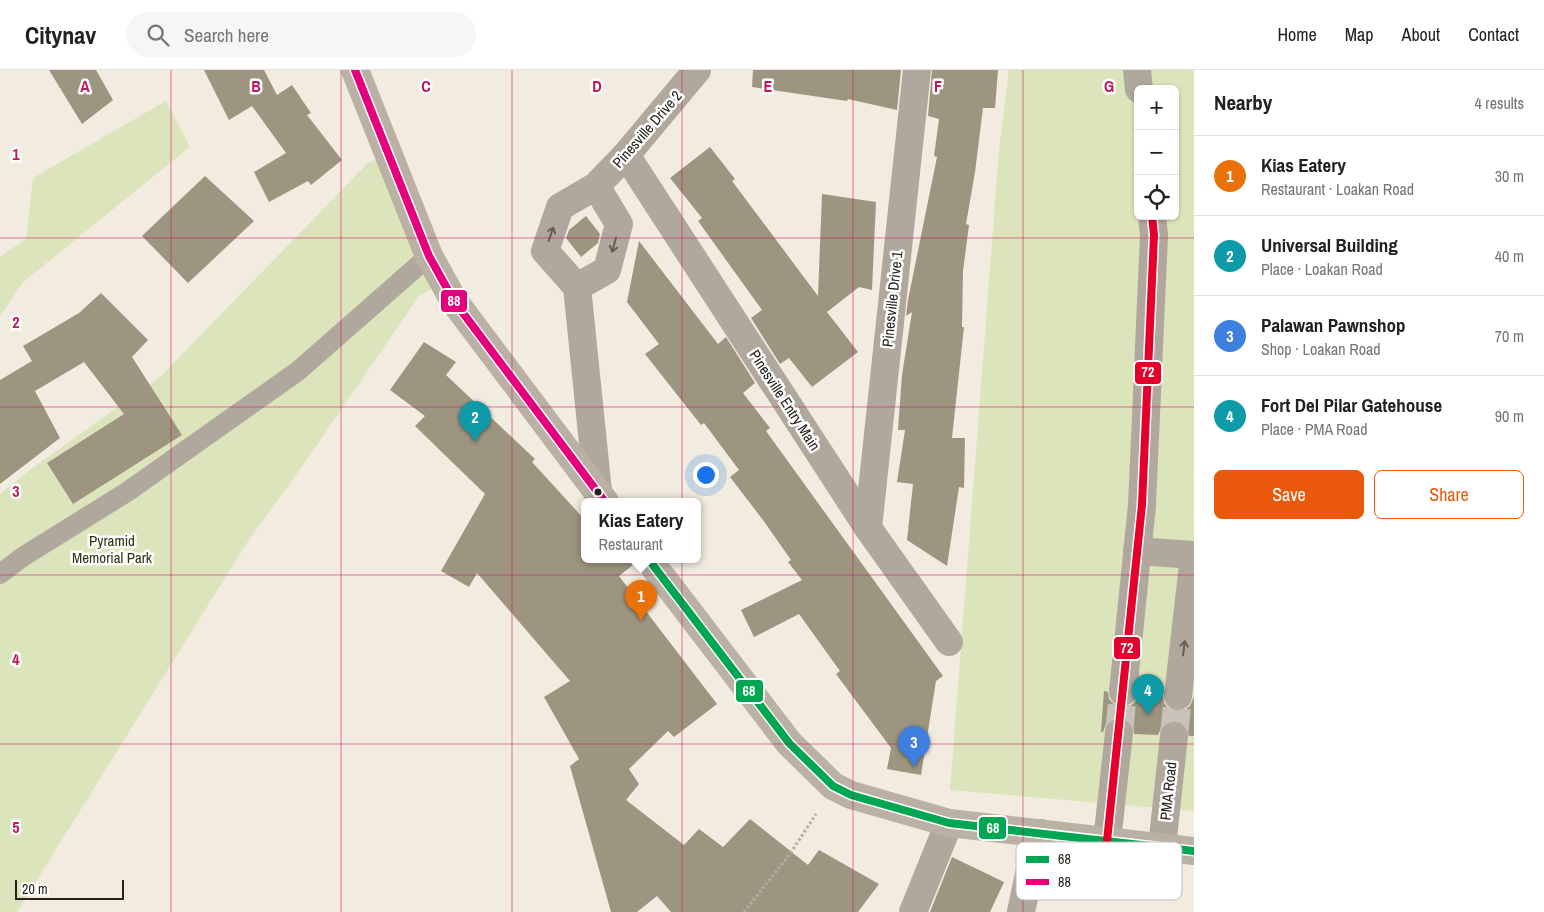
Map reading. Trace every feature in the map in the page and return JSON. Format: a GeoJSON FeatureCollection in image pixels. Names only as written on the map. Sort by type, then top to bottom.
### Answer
{"type":"FeatureCollection","features":[{"type":"Feature","properties":{"kind":"main road"},"geometry":{"type":"LineString","coordinates":[[355,70],[429,256],[454,301],[602,497]]}},
{"type":"Feature","properties":{"kind":"main road"},"geometry":{"type":"LineString","coordinates":[[651,563],[789,743],[834,786],[851,796],[949,823],[1116,842]]}},
{"type":"Feature","properties":{"kind":"street","name":"Pinesville Drive 2"},"geometry":{"type":"LineString","coordinates":[[596,186],[626,155],[697,70]]}},
{"type":"Feature","properties":{"kind":"street","name":"Pinesville Drive 1"},"geometry":{"type":"LineString","coordinates":[[868,528],[916,70]]}},
{"type":"Feature","properties":{"kind":"street"},"geometry":{"type":"LineString","coordinates":[[1137,70],[1139,85]]}},
{"type":"Feature","properties":{"kind":"street","name":"Pinesville Entry Main"},"geometry":{"type":"LineString","coordinates":[[626,155],[868,528],[949,642]]}},
{"type":"Feature","properties":{"kind":"street"},"geometry":{"type":"LineString","coordinates":[[577,287],[607,270],[619,224],[596,186],[560,207],[545,252],[577,287],[602,497]]}},
{"type":"Feature","properties":{"kind":"street"},"geometry":{"type":"LineString","coordinates":[[1123,692],[1142,505],[1154,235],[1152,220]]}},
{"type":"Feature","properties":{"kind":"street"},"geometry":{"type":"LineString","coordinates":[[1137,551],[1194,556],[1178,696]]}},
{"type":"Feature","properties":{"kind":"street"},"geometry":{"type":"LineString","coordinates":[[1107,841],[1119,733]]}},
{"type":"Feature","properties":{"kind":"street","name":"PMA Road"},"geometry":{"type":"LineString","coordinates":[[1163,842],[1174,736]]}},
{"type":"Feature","properties":{"kind":"street"},"geometry":{"type":"LineString","coordinates":[[913,912],[949,823]]}},
{"type":"Feature","properties":{"kind":"street"},"geometry":{"type":"LineString","coordinates":[[1038,842],[1040,833]]}},
{"type":"Feature","properties":{"kind":"lane"},"geometry":{"type":"LineString","coordinates":[[0,574],[24,556],[127,492],[298,371],[429,256]]}},
{"type":"Feature","properties":{"kind":"path"},"geometry":{"type":"LineString","coordinates":[[744,912],[790,854],[834,786]]}},
{"type":"Feature","properties":{"kind":"green space"},"geometry":{"type":"Polygon","coordinates":[[[1009,70],[1194,70],[1194,811],[950,790],[999,150],[1009,70]]]}},
{"type":"Feature","properties":{"kind":"green space"},"geometry":{"type":"Polygon","coordinates":[[[166,101],[190,147],[23,282],[0,316],[0,257],[26,239],[33,178],[166,101]]]}},
{"type":"Feature","properties":{"kind":"green space","name":"Pyramid Memorial Park"},"geometry":{"type":"Polygon","coordinates":[[[377,159],[433,288],[419,296],[301,468],[246,544],[17,912],[0,912],[0,494],[35,466],[160,377],[367,164],[377,159]]]}},
{"type":"Feature","properties":{"kind":"building"},"geometry":{"type":"Polygon","coordinates":[[[49,70],[96,70],[113,100],[82,124],[49,70]]]}},
{"type":"Feature","properties":{"kind":"building"},"geometry":{"type":"Polygon","coordinates":[[[204,70],[264,70],[277,95],[292,85],[311,113],[307,115],[342,160],[311,185],[308,181],[269,202],[254,172],[286,153],[252,106],[229,120],[204,70]]]}},
{"type":"Feature","properties":{"kind":"building"},"geometry":{"type":"Polygon","coordinates":[[[753,70],[901,70],[897,110],[848,99],[847,101],[752,87],[753,70]]]}},
{"type":"Feature","properties":{"kind":"building"},"geometry":{"type":"Polygon","coordinates":[[[932,70],[998,70],[995,108],[983,108],[966,224],[969,225],[963,271],[962,327],[964,327],[952,438],[965,438],[964,488],[959,487],[947,566],[907,540],[913,484],[897,482],[905,430],[898,430],[902,375],[912,312],[906,316],[937,157],[934,156],[939,119],[928,116],[932,70]]]}},
{"type":"Feature","properties":{"kind":"building"},"geometry":{"type":"Polygon","coordinates":[[[710,147],[735,179],[732,181],[818,296],[822,194],[876,202],[872,290],[859,287],[827,312],[858,352],[812,387],[789,358],[780,364],[751,318],[762,310],[698,221],[702,218],[670,178],[710,147]]]}},
{"type":"Feature","properties":{"kind":"building"},"geometry":{"type":"Polygon","coordinates":[[[205,176],[254,221],[188,283],[142,236],[205,176]]]}},
{"type":"Feature","properties":{"kind":"building"},"geometry":{"type":"Polygon","coordinates":[[[586,216],[600,234],[598,243],[581,257],[566,238],[569,230],[586,216]]]}},
{"type":"Feature","properties":{"kind":"building"},"geometry":{"type":"Polygon","coordinates":[[[639,241],[718,344],[726,337],[755,383],[743,393],[770,428],[766,431],[943,676],[936,681],[921,775],[887,769],[891,748],[836,674],[840,671],[799,614],[754,637],[741,610],[802,580],[788,562],[791,560],[730,477],[739,470],[704,423],[701,425],[645,354],[659,344],[627,302],[639,241]]]}},
{"type":"Feature","properties":{"kind":"building"},"geometry":{"type":"Polygon","coordinates":[[[101,293],[148,340],[132,357],[182,435],[73,504],[47,463],[124,414],[84,362],[35,391],[60,438],[0,484],[0,380],[32,361],[23,346],[79,313],[101,293]]]}},
{"type":"Feature","properties":{"kind":"building"},"geometry":{"type":"Polygon","coordinates":[[[424,342],[456,362],[446,375],[535,459],[532,462],[581,516],[581,563],[634,563],[619,576],[717,704],[674,737],[668,731],[629,769],[639,784],[626,800],[684,845],[699,829],[723,847],[750,819],[808,865],[819,850],[879,884],[858,912],[671,912],[657,896],[637,912],[611,912],[570,766],[579,759],[544,697],[570,681],[477,573],[469,587],[441,571],[485,494],[415,426],[425,416],[390,390],[424,342]]]}},
{"type":"Feature","properties":{"kind":"building"},"geometry":{"type":"Polygon","coordinates":[[[1104,691],[1108,692],[1109,699],[1114,704],[1122,708],[1130,706],[1135,702],[1139,693],[1163,695],[1164,703],[1168,708],[1177,712],[1185,710],[1190,706],[1194,697],[1194,736],[1189,736],[1184,724],[1175,720],[1167,722],[1162,726],[1158,735],[1134,734],[1133,726],[1129,721],[1120,717],[1112,719],[1106,724],[1103,732],[1101,732],[1104,691]]]}},
{"type":"Feature","properties":{"kind":"building"},"geometry":{"type":"Polygon","coordinates":[[[952,857],[1004,882],[990,912],[930,912],[952,857]]]}},
{"type":"Feature","properties":{"kind":"tunnel"},"geometry":{"type":"LineString","coordinates":[[1119,733],[1123,692]]}},
{"type":"Feature","properties":{"kind":"tunnel"},"geometry":{"type":"LineString","coordinates":[[1174,736],[1178,696]]}},
{"type":"Feature","properties":{"kind":"transit line","name":"88"},"geometry":{"type":"LineString","coordinates":[[355,70],[429,256],[454,301],[602,498]]}},
{"type":"Feature","properties":{"kind":"transit line","name":"72"},"geometry":{"type":"LineString","coordinates":[[1107,841],[1142,505],[1154,235],[1152,220]]}},
{"type":"Feature","properties":{"kind":"transit line","name":"68"},"geometry":{"type":"LineString","coordinates":[[651,563],[789,743],[833,786],[851,795],[949,823],[1115,842]]}},
{"type":"Feature","properties":{"kind":"transit line","name":"68"},"geometry":{"type":"LineString","coordinates":[[1182,850],[1194,851]]}},
{"type":"Feature","properties":{"kind":"place","name":"Universal Building"},"geometry":{"type":"Point","coordinates":[475,442]}},
{"type":"Feature","properties":{"kind":"place","name":"Kias Eatery"},"geometry":{"type":"Point","coordinates":[641,621]}},
{"type":"Feature","properties":{"kind":"place","name":"Fort Del Pilar Gatehouse"},"geometry":{"type":"Point","coordinates":[1148,715]}},
{"type":"Feature","properties":{"kind":"place","name":"Palawan Pawnshop"},"geometry":{"type":"Point","coordinates":[914,767]}}]}
